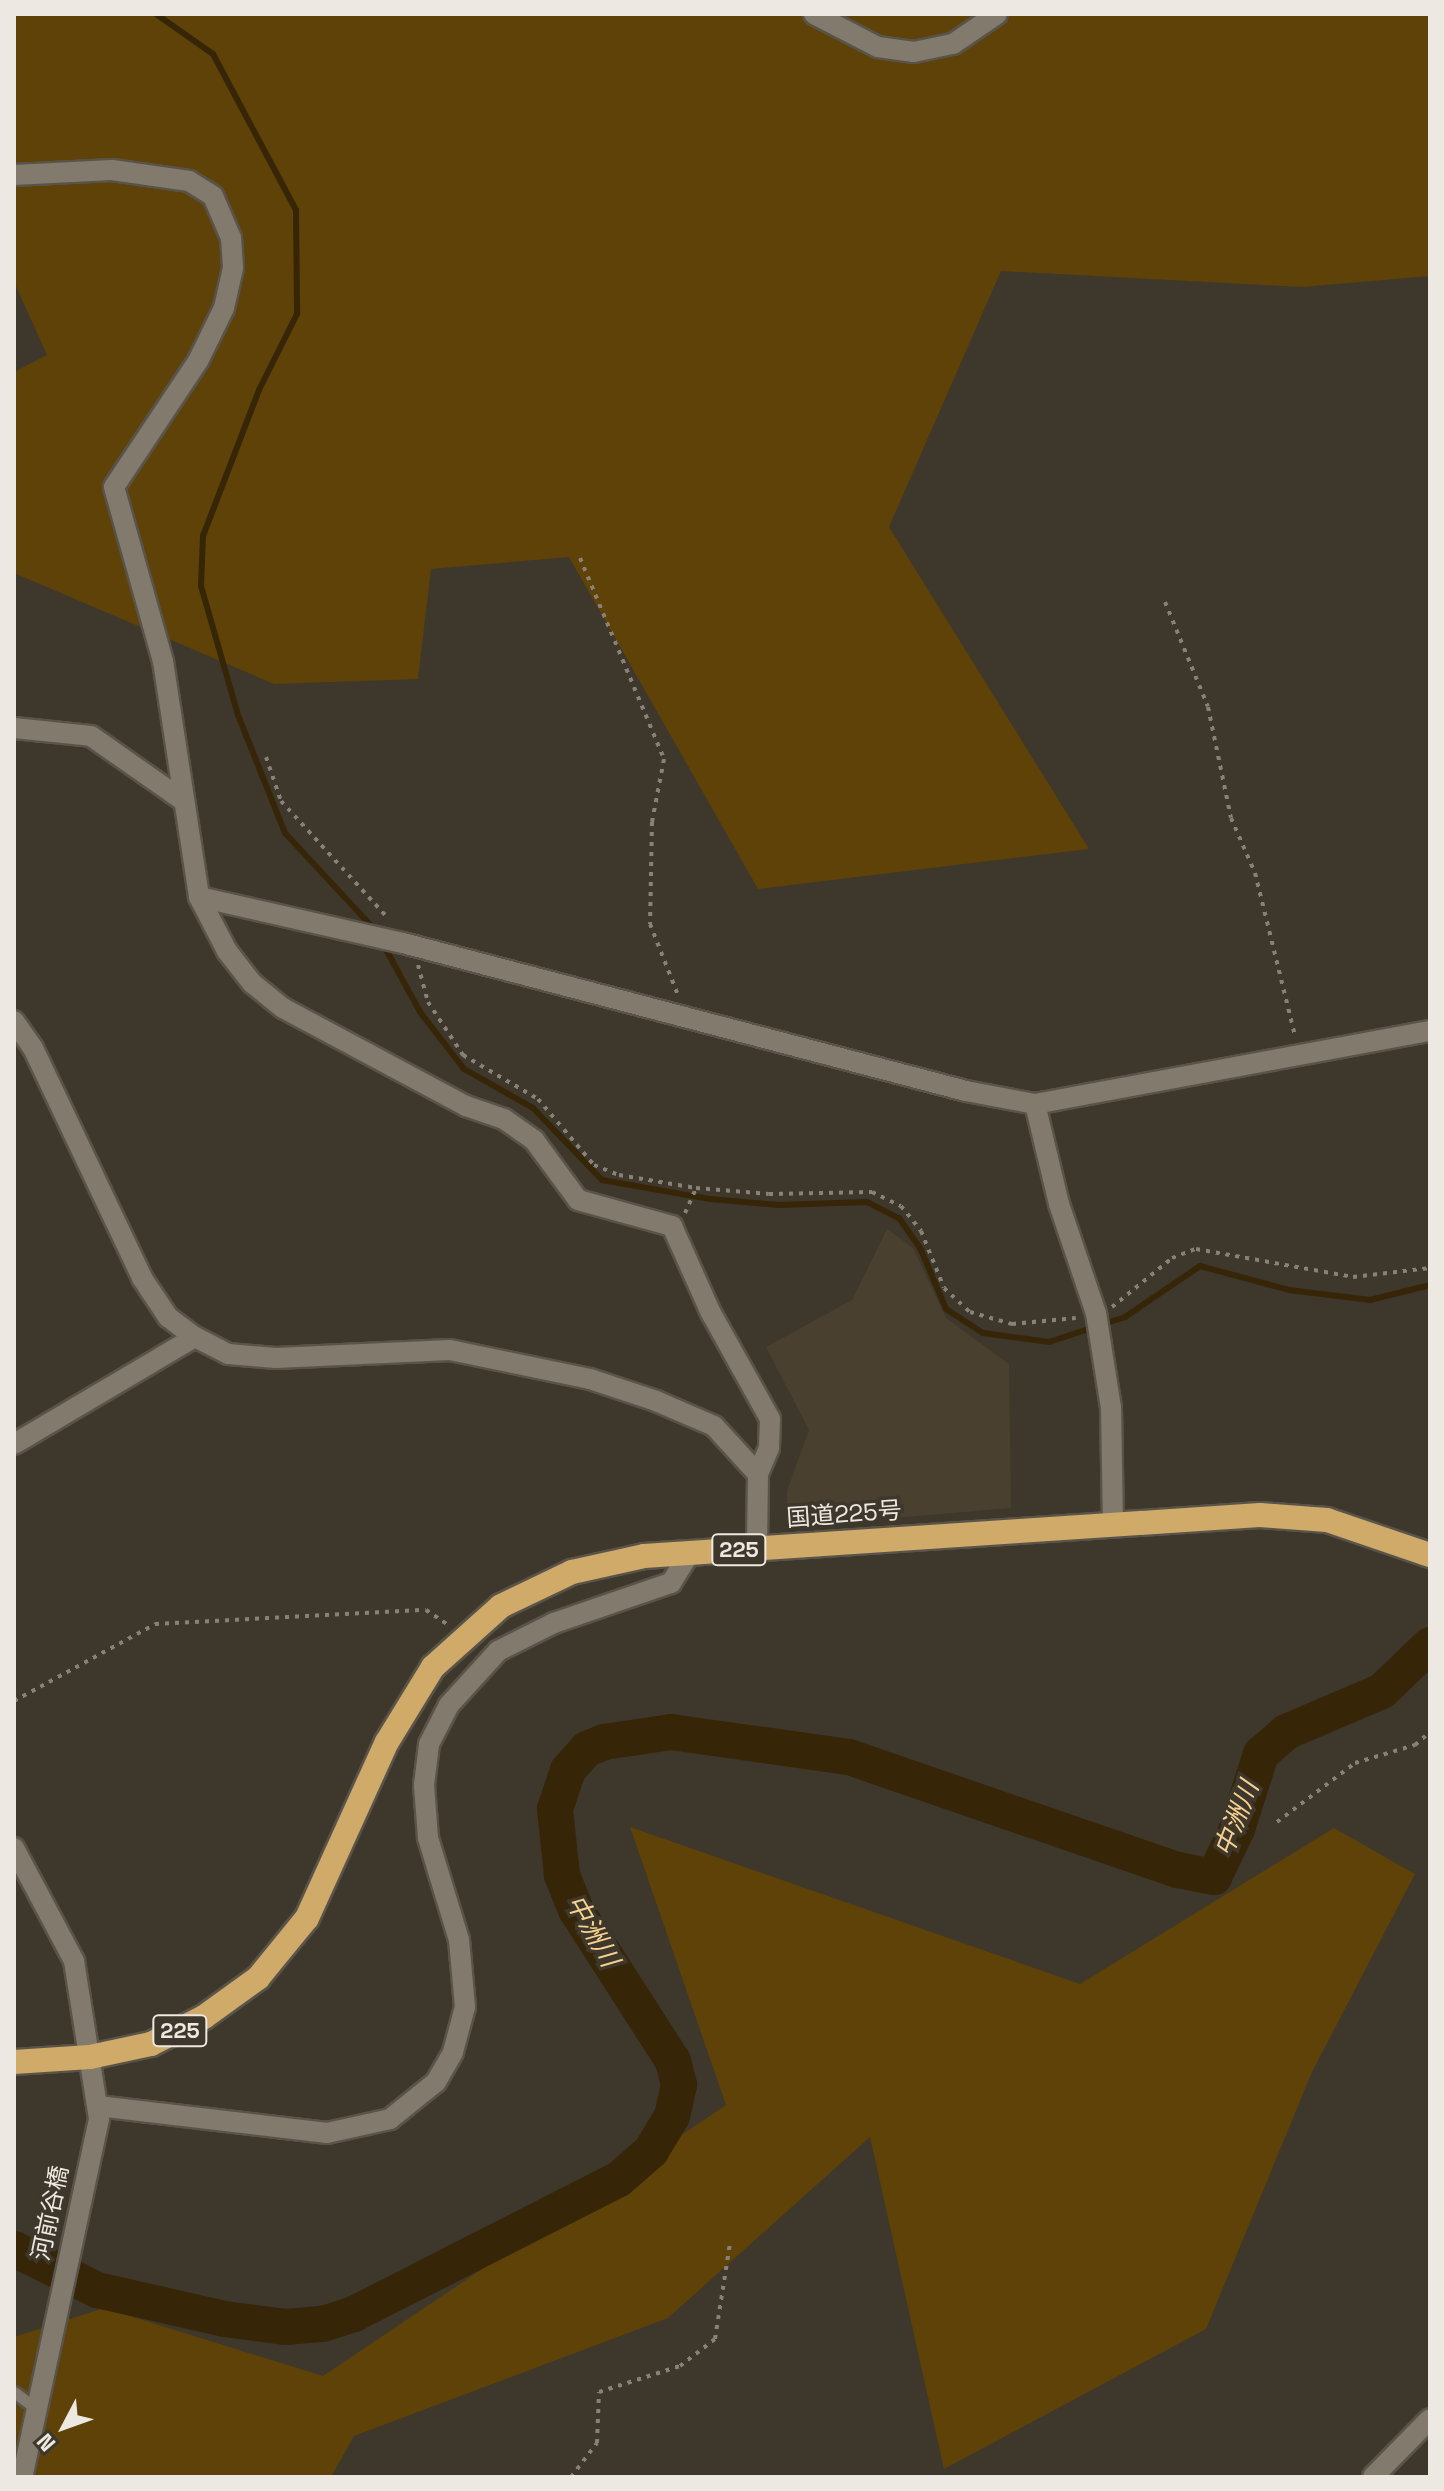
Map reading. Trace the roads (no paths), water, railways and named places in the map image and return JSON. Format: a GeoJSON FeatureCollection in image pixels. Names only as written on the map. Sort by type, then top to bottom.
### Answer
{"type":"FeatureCollection","features":[{"type":"Feature","properties":{"kind":"highway","name":"国道225号"},"geometry":{"type":"LineString","coordinates":[[14,2062],[90,2057],[151,2044],[179,2031],[258,1978],[307,1918],[409,1703],[463,1636],[521,1594],[572,1572],[690,1553],[1260,1515],[1327,1520],[1430,1555]]}},
{"type":"Feature","properties":{"kind":"street"},"geometry":{"type":"LineString","coordinates":[[814,14],[878,47],[914,52],[953,44],[997,14]]}},
{"type":"Feature","properties":{"kind":"street"},"geometry":{"type":"LineString","coordinates":[[14,175],[112,170],[189,181],[213,196],[231,238],[233,268],[224,308],[198,361],[114,487],[163,661],[181,799],[190,820],[199,897],[227,951],[252,983],[283,1008],[466,1106],[504,1119],[534,1140],[578,1200],[672,1226],[711,1313],[770,1419],[769,1448],[758,1474],[757,1548]]}},
{"type":"Feature","properties":{"kind":"street"},"geometry":{"type":"LineString","coordinates":[[14,728],[91,736],[181,799]]}},
{"type":"Feature","properties":{"kind":"street"},"geometry":{"type":"LineString","coordinates":[[199,897],[413,946],[687,1015],[966,1091],[1035,1104],[1430,1031]]}},
{"type":"Feature","properties":{"kind":"street"},"geometry":{"type":"LineString","coordinates":[[14,1021],[33,1048],[142,1278],[168,1317],[195,1337],[228,1354],[276,1358],[450,1350],[590,1379],[714,1426],[758,1474]]}},
{"type":"Feature","properties":{"kind":"street"},"geometry":{"type":"LineString","coordinates":[[1035,1104],[1059,1204],[1098,1322],[1111,1408],[1113,1524]]}},
{"type":"Feature","properties":{"kind":"street"},"geometry":{"type":"LineString","coordinates":[[14,1444],[195,1337]]}},
{"type":"Feature","properties":{"kind":"street"},"geometry":{"type":"LineString","coordinates":[[98,2106],[327,2133],[390,2119],[436,2082],[453,2052],[465,2007],[459,1940],[428,1838],[424,1785],[429,1744],[449,1705],[498,1651],[554,1623],[671,1583],[690,1553]]}},
{"type":"Feature","properties":{"kind":"street","name":"河前谷橋"},"geometry":{"type":"LineString","coordinates":[[14,1848],[74,1961],[98,2106],[22,2477]]}},
{"type":"Feature","properties":{"kind":"street"},"geometry":{"type":"LineString","coordinates":[[1373,2477],[1430,2419]]}},
{"type":"Feature","properties":{"kind":"lane"},"geometry":{"type":"LineString","coordinates":[[14,2392],[35,2408]]}},
{"type":"Feature","properties":{"kind":"waterway"},"geometry":{"type":"LineString","coordinates":[[156,14],[213,54],[296,210],[297,314],[259,390],[203,536],[201,586],[238,715],[285,833],[375,930]]}},
{"type":"Feature","properties":{"kind":"waterway"},"geometry":{"type":"LineString","coordinates":[[383,944],[420,1012],[464,1069],[533,1108],[602,1180],[710,1199],[779,1205],[867,1202],[899,1218],[921,1250],[946,1309],[983,1333],[1049,1342],[1125,1317],[1200,1266],[1289,1290],[1370,1300],[1430,1285]]}},
{"type":"Feature","properties":{"kind":"waterway","name":"中洲川"},"geometry":{"type":"LineString","coordinates":[[14,2249],[97,2290],[225,2319],[286,2327],[323,2324],[354,2314],[619,2179],[651,2151],[672,2116],[679,2085],[673,2061],[576,1910],[562,1875],[555,1809],[568,1770],[587,1749],[604,1742],[671,1732],[849,1757],[1178,1870],[1214,1877],[1237,1829],[1261,1754],[1286,1732],[1382,1691],[1430,1645]]}}]}
